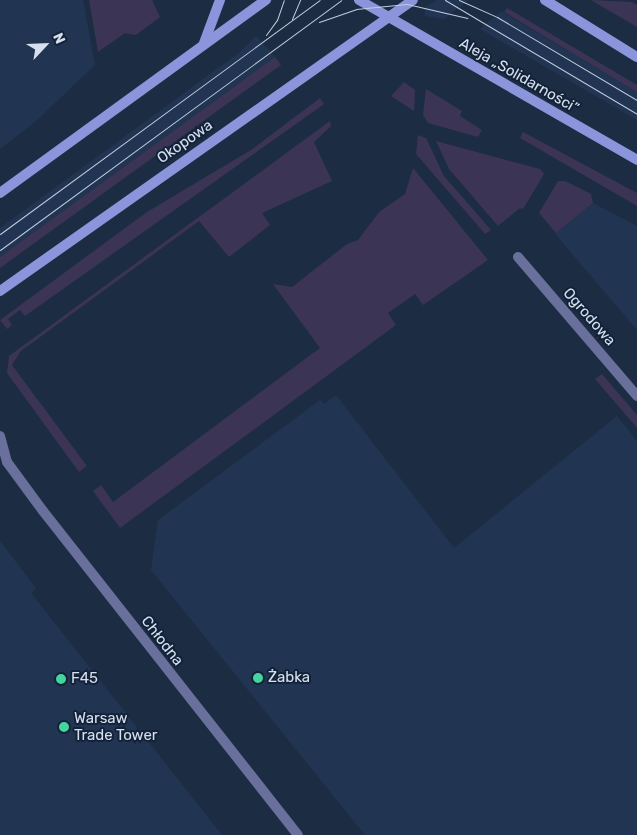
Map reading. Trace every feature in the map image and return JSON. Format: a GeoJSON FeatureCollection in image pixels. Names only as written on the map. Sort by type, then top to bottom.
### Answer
{"type":"FeatureCollection","features":[{"type":"Feature","properties":{"kind":"main road"},"geometry":{"type":"LineString","coordinates":[[204,43],[220,0]]}},
{"type":"Feature","properties":{"kind":"main road"},"geometry":{"type":"LineString","coordinates":[[0,193],[204,43],[266,0]]}},
{"type":"Feature","properties":{"kind":"main road","name":"Aleja „Solidarności”"},"geometry":{"type":"LineString","coordinates":[[359,0],[637,160]]}},
{"type":"Feature","properties":{"kind":"main road","name":"Okopowa"},"geometry":{"type":"LineString","coordinates":[[0,291],[413,0]]}},
{"type":"Feature","properties":{"kind":"main road"},"geometry":{"type":"LineString","coordinates":[[545,0],[637,56]]}},
{"type":"Feature","properties":{"kind":"street","name":"Ogrodowa"},"geometry":{"type":"LineString","coordinates":[[518,257],[637,396]]}},
{"type":"Feature","properties":{"kind":"street","name":"Chłodna"},"geometry":{"type":"LineString","coordinates":[[0,436],[4,461],[68,545],[298,835]]}},
{"type":"Feature","properties":{"kind":"shaded area"},"geometry":{"type":"Polygon","coordinates":[[[0,0],[83,0],[95,65],[35,122],[0,149],[0,0]]]}},
{"type":"Feature","properties":{"kind":"shaded area"},"geometry":{"type":"Polygon","coordinates":[[[89,0],[152,0],[160,17],[136,35],[125,33],[98,52],[89,0]]]}},
{"type":"Feature","properties":{"kind":"shaded area"},"geometry":{"type":"Polygon","coordinates":[[[437,0],[469,0],[444,19],[425,16],[424,8],[437,0]]]}},
{"type":"Feature","properties":{"kind":"shaded area"},"geometry":{"type":"Polygon","coordinates":[[[591,0],[632,2],[637,5],[637,27],[591,0]]]}},
{"type":"Feature","properties":{"kind":"shaded area"},"geometry":{"type":"Polygon","coordinates":[[[507,8],[637,85],[637,92],[504,12],[507,8]]]}},
{"type":"Feature","properties":{"kind":"shaded area"},"geometry":{"type":"Polygon","coordinates":[[[501,11],[637,92],[637,120],[480,29],[501,11]]]}},
{"type":"Feature","properties":{"kind":"shaded area"},"geometry":{"type":"Polygon","coordinates":[[[256,36],[275,57],[0,257],[0,228],[240,52],[256,36]]]}},
{"type":"Feature","properties":{"kind":"shaded area"},"geometry":{"type":"Polygon","coordinates":[[[275,57],[281,65],[0,268],[0,257],[275,57]]]}},
{"type":"Feature","properties":{"kind":"shaded area"},"geometry":{"type":"Polygon","coordinates":[[[404,82],[415,90],[414,111],[391,96],[404,82]]]}},
{"type":"Feature","properties":{"kind":"shaded area"},"geometry":{"type":"Polygon","coordinates":[[[426,89],[462,111],[460,116],[482,130],[478,137],[428,123],[423,115],[426,89]]]}},
{"type":"Feature","properties":{"kind":"shaded area"},"geometry":{"type":"Polygon","coordinates":[[[320,98],[324,104],[25,316],[20,310],[8,319],[12,325],[7,329],[0,320],[147,212],[251,150],[320,98]]]}},
{"type":"Feature","properties":{"kind":"shaded area"},"geometry":{"type":"Polygon","coordinates":[[[330,121],[331,126],[314,142],[332,181],[262,213],[270,225],[229,257],[199,221],[21,351],[12,365],[87,466],[79,472],[7,373],[9,356],[330,121]]]}},
{"type":"Feature","properties":{"kind":"shaded area"},"geometry":{"type":"Polygon","coordinates":[[[523,132],[637,193],[637,206],[520,138],[523,132]]]}},
{"type":"Feature","properties":{"kind":"shaded area"},"geometry":{"type":"Polygon","coordinates":[[[418,135],[426,138],[444,176],[491,230],[485,234],[416,154],[418,135]]]}},
{"type":"Feature","properties":{"kind":"shaded area"},"geometry":{"type":"Polygon","coordinates":[[[436,141],[540,169],[544,174],[523,209],[520,208],[498,226],[449,169],[436,141]]]}},
{"type":"Feature","properties":{"kind":"shaded area"},"geometry":{"type":"Polygon","coordinates":[[[413,168],[488,260],[423,305],[415,294],[388,313],[396,325],[120,528],[93,491],[101,485],[113,502],[320,348],[273,284],[292,287],[347,244],[358,240],[379,212],[405,194],[413,168]]]}},
{"type":"Feature","properties":{"kind":"shaded area"},"geometry":{"type":"Polygon","coordinates":[[[558,181],[565,181],[591,194],[593,203],[556,233],[539,213],[558,181]]]}},
{"type":"Feature","properties":{"kind":"shaded area"},"geometry":{"type":"Polygon","coordinates":[[[593,203],[637,226],[637,330],[555,234],[593,203]]]}},
{"type":"Feature","properties":{"kind":"shaded area"},"geometry":{"type":"Polygon","coordinates":[[[602,374],[637,415],[637,428],[595,379],[602,374]]]}},
{"type":"Feature","properties":{"kind":"shaded area"},"geometry":{"type":"Polygon","coordinates":[[[336,395],[454,548],[617,416],[637,441],[637,835],[365,835],[151,570],[158,520],[320,400],[324,404],[336,395]]]}},
{"type":"Feature","properties":{"kind":"shaded area","name":"Warsaw Trade Tower"},"geometry":{"type":"Polygon","coordinates":[[[0,541],[36,588],[31,593],[222,835],[0,835],[0,541]]]}},
{"type":"Feature","properties":{"kind":"tram line"},"geometry":{"type":"LineString","coordinates":[[266,35],[277,20],[284,0]]}},
{"type":"Feature","properties":{"kind":"tram line"},"geometry":{"type":"LineString","coordinates":[[292,19],[300,0]]}},
{"type":"Feature","properties":{"kind":"tram line"},"geometry":{"type":"LineString","coordinates":[[0,234],[320,0]]}},
{"type":"Feature","properties":{"kind":"tram line"},"geometry":{"type":"LineString","coordinates":[[0,250],[341,0]]}},
{"type":"Feature","properties":{"kind":"tram line"},"geometry":{"type":"LineString","coordinates":[[445,0],[637,114]]}},
{"type":"Feature","properties":{"kind":"tram line"},"geometry":{"type":"LineString","coordinates":[[459,0],[497,17],[637,100]]}},
{"type":"Feature","properties":{"kind":"tram line"},"geometry":{"type":"LineString","coordinates":[[319,22],[356,9],[407,4],[467,18]]}},
{"type":"Feature","properties":{"kind":"place","name":"Żabka"},"geometry":{"type":"Point","coordinates":[258,678]}},
{"type":"Feature","properties":{"kind":"place","name":"F45"},"geometry":{"type":"Point","coordinates":[61,679]}},
{"type":"Feature","properties":{"kind":"place","name":"Warsaw Trade Tower"},"geometry":{"type":"Point","coordinates":[64,727]}}]}
